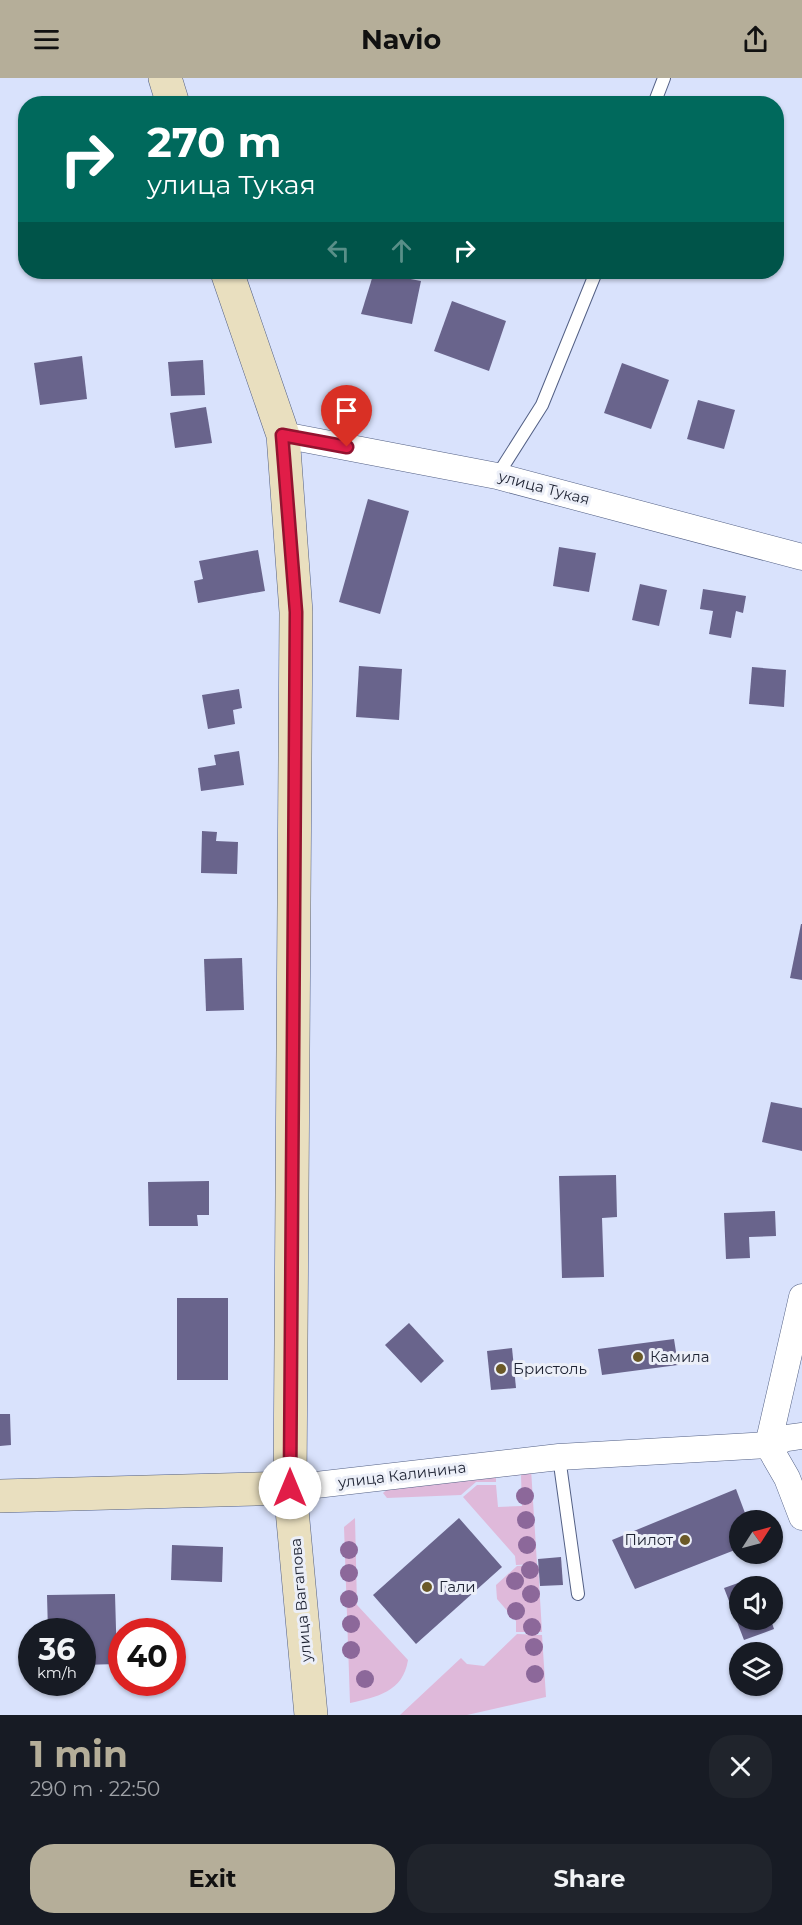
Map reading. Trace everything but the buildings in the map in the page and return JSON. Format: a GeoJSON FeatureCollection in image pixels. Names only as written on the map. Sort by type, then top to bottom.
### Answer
{"type":"FeatureCollection","features":[{"type":"Feature","properties":{"kind":"street"},"geometry":{"type":"LineString","coordinates":[[165,78],[171,96]]}},
{"type":"Feature","properties":{"kind":"street","name":"улица Вагапова"},"geometry":{"type":"LineString","coordinates":[[229,279],[282,435],[296,612],[290,1488],[311,1715]]}},
{"type":"Feature","properties":{"kind":"street","name":"улица Тукая"},"geometry":{"type":"LineString","coordinates":[[282,435],[497,476],[802,557]]}},
{"type":"Feature","properties":{"kind":"street"},"geometry":{"type":"LineString","coordinates":[[802,1298],[768,1445],[787,1478],[802,1516]]}},
{"type":"Feature","properties":{"kind":"street","name":"улица Калинина"},"geometry":{"type":"LineString","coordinates":[[0,1496],[290,1488],[559,1457],[768,1445],[787,1438],[802,1436]]}},
{"type":"Feature","properties":{"kind":"lane"},"geometry":{"type":"LineString","coordinates":[[657,96],[664,78]]}},
{"type":"Feature","properties":{"kind":"lane"},"geometry":{"type":"LineString","coordinates":[[497,476],[542,405],[593,279]]}},
{"type":"Feature","properties":{"kind":"lane"},"geometry":{"type":"LineString","coordinates":[[559,1457],[578,1594]]}},
{"type":"Feature","properties":{"kind":"shaded area"},"geometry":{"type":"Polygon","coordinates":[[[531,1469],[537,1564],[516,1565],[515,1556],[463,1497],[477,1485],[496,1485],[498,1507],[522,1506],[521,1475],[496,1477],[496,1482],[476,1482],[461,1495],[387,1498],[383,1493],[402,1477],[531,1469]]]}},
{"type":"Feature","properties":{"kind":"shaded area"},"geometry":{"type":"Polygon","coordinates":[[[355,1518],[357,1605],[408,1660],[401,1679],[395,1686],[379,1695],[350,1703],[344,1527],[355,1518]]]}},
{"type":"Feature","properties":{"kind":"shaded area"},"geometry":{"type":"Polygon","coordinates":[[[538,1565],[542,1632],[516,1632],[516,1621],[497,1599],[496,1585],[517,1566],[538,1565]]]}},
{"type":"Feature","properties":{"kind":"shaded area"},"geometry":{"type":"Polygon","coordinates":[[[517,1634],[542,1635],[546,1697],[467,1715],[400,1715],[461,1658],[467,1664],[484,1666],[517,1634]]]}},
{"type":"Feature","properties":{"kind":"place","name":"Камила"},"geometry":{"type":"Point","coordinates":[638,1357]}},
{"type":"Feature","properties":{"kind":"place","name":"Бристоль"},"geometry":{"type":"Point","coordinates":[501,1369]}},
{"type":"Feature","properties":{"kind":"place","name":"Пилот"},"geometry":{"type":"Point","coordinates":[685,1540]}},
{"type":"Feature","properties":{"kind":"place","name":"Гали"},"geometry":{"type":"Point","coordinates":[427,1587]}},
{"type":"Feature","properties":{"kind":"route"},"geometry":{"type":"LineString","coordinates":[[290,1488],[296,612],[282,435],[347,447]]}}]}
